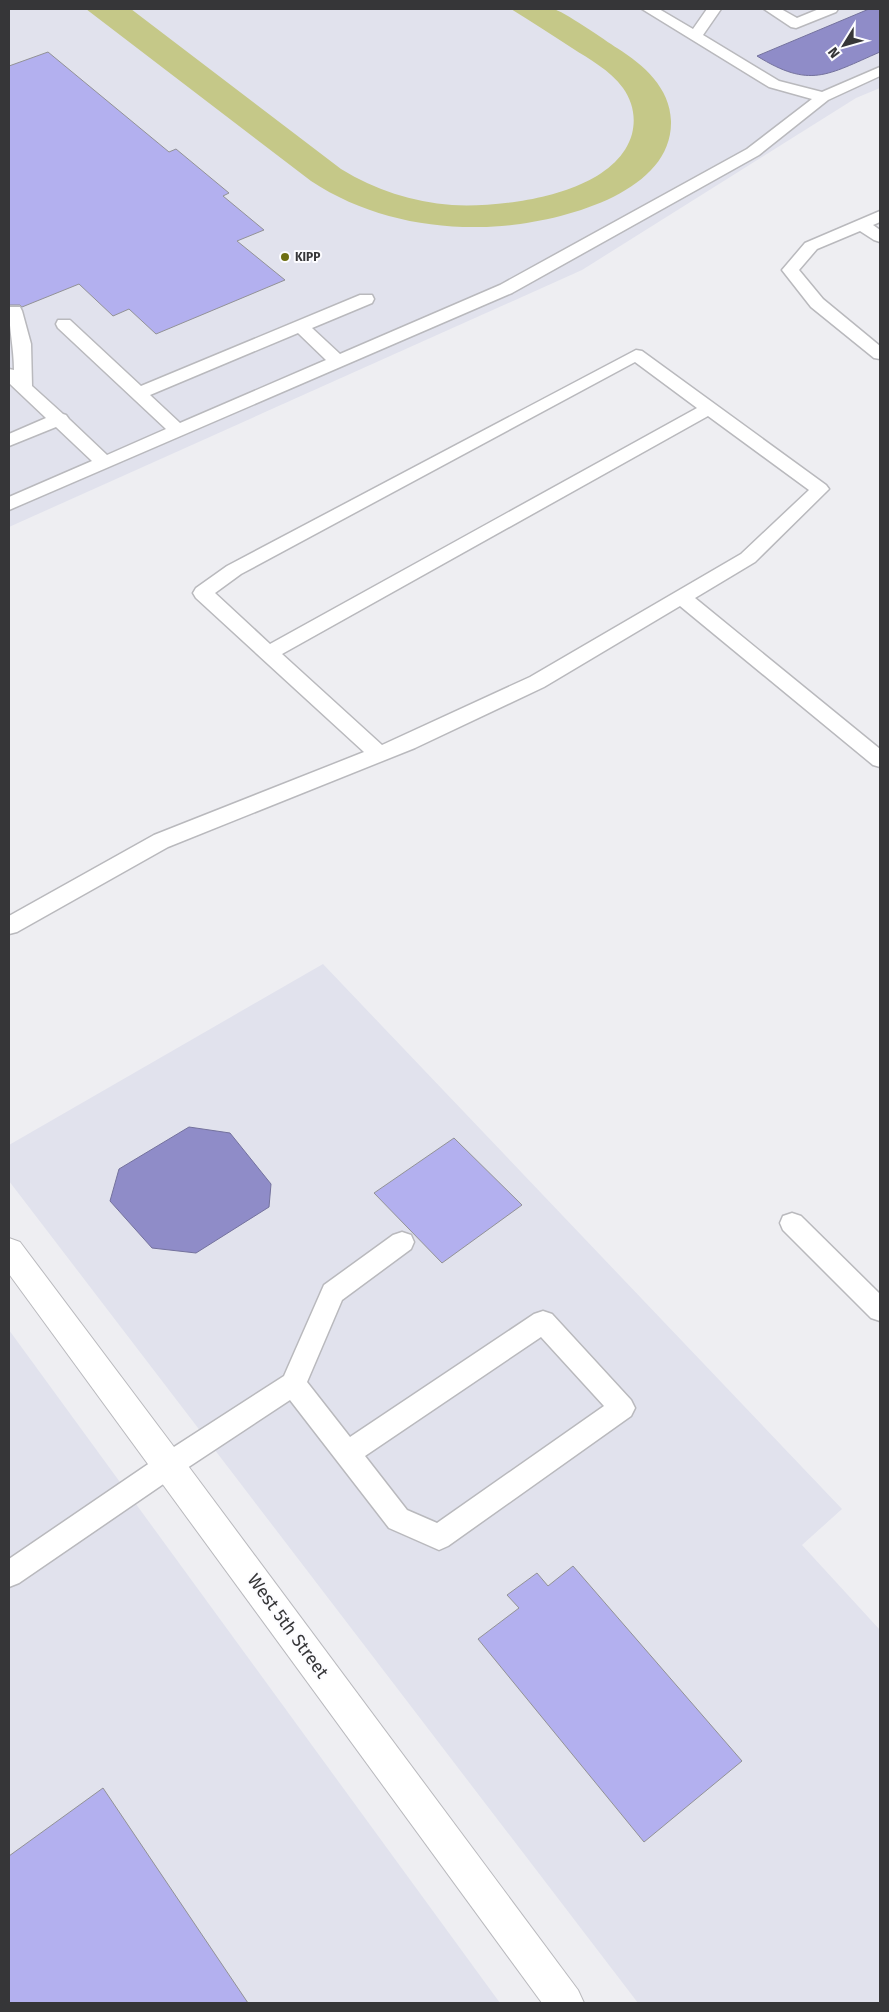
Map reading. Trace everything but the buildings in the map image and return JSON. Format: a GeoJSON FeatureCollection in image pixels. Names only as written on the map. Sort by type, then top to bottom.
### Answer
{"type":"FeatureCollection","features":[{"type":"Feature","properties":{"kind":"street","name":"West 5th Street"},"geometry":{"type":"LineString","coordinates":[[9,1251],[565,2003]]}},
{"type":"Feature","properties":{"kind":"lane"},"geometry":{"type":"LineString","coordinates":[[649,9],[774,84],[822,97]]}},
{"type":"Feature","properties":{"kind":"lane"},"geometry":{"type":"LineString","coordinates":[[695,37],[714,9]]}},
{"type":"Feature","properties":{"kind":"lane"},"geometry":{"type":"LineString","coordinates":[[771,9],[796,24],[831,9]]}},
{"type":"Feature","properties":{"kind":"lane"},"geometry":{"type":"LineString","coordinates":[[9,504],[506,289],[754,152],[822,97],[880,71]]}},
{"type":"Feature","properties":{"kind":"lane"},"geometry":{"type":"LineString","coordinates":[[880,216],[811,246],[790,270],[817,303],[880,354]]}},
{"type":"Feature","properties":{"kind":"lane"},"geometry":{"type":"LineString","coordinates":[[860,224],[880,237]]}},
{"type":"Feature","properties":{"kind":"lane"},"geometry":{"type":"LineString","coordinates":[[138,394],[366,299]]}},
{"type":"Feature","properties":{"kind":"lane"},"geometry":{"type":"LineString","coordinates":[[14,311],[22,344],[23,387]]}},
{"type":"Feature","properties":{"kind":"lane"},"geometry":{"type":"LineString","coordinates":[[64,324],[178,431]]}},
{"type":"Feature","properties":{"kind":"lane"},"geometry":{"type":"LineString","coordinates":[[300,326],[338,362]]}},
{"type":"Feature","properties":{"kind":"lane"},"geometry":{"type":"LineString","coordinates":[[9,926],[161,840],[408,743],[536,682],[748,558],[820,489],[636,355],[234,570],[203,593],[379,754]]}},
{"type":"Feature","properties":{"kind":"lane"},"geometry":{"type":"LineString","coordinates":[[9,374],[105,462]]}},
{"type":"Feature","properties":{"kind":"lane"},"geometry":{"type":"LineString","coordinates":[[269,653],[709,408]]}},
{"type":"Feature","properties":{"kind":"lane"},"geometry":{"type":"LineString","coordinates":[[9,440],[60,419]]}},
{"type":"Feature","properties":{"kind":"lane"},"geometry":{"type":"LineString","coordinates":[[681,597],[880,760]]}},
{"type":"Feature","properties":{"kind":"lane"},"geometry":{"type":"LineString","coordinates":[[792,1223],[880,1310]]}},
{"type":"Feature","properties":{"kind":"lane"},"geometry":{"type":"LineString","coordinates":[[9,1574],[169,1465],[293,1384],[333,1293],[402,1242]]}},
{"type":"Feature","properties":{"kind":"lane"},"geometry":{"type":"LineString","coordinates":[[293,1384],[398,1519],[439,1537],[622,1408],[543,1322],[347,1453]]}},
{"type":"Feature","properties":{"kind":"shaded area","name":"KIPP"},"geometry":{"type":"Polygon","coordinates":[[[9,9],[880,9],[880,88],[856,98],[582,270],[9,527],[9,9]]]}},
{"type":"Feature","properties":{"kind":"shaded area"},"geometry":{"type":"Polygon","coordinates":[[[869,9],[880,9],[880,52],[846,67],[819,75],[805,75],[791,73],[757,56],[869,9]]]}},
{"type":"Feature","properties":{"kind":"shaded area"},"geometry":{"type":"Polygon","coordinates":[[[323,964],[842,1509],[802,1545],[880,1630],[880,2003],[638,2003],[9,1181],[9,1145],[323,964]]]}},
{"type":"Feature","properties":{"kind":"shaded area"},"geometry":{"type":"Polygon","coordinates":[[[189,1127],[230,1133],[271,1184],[269,1207],[196,1253],[152,1248],[110,1201],[119,1169],[189,1127]]]}},
{"type":"Feature","properties":{"kind":"shaded area"},"geometry":{"type":"Polygon","coordinates":[[[9,1330],[500,2003],[9,2003],[9,1330]]]}},
{"type":"Feature","properties":{"kind":"green space"},"geometry":{"type":"Polygon","coordinates":[[[86,9],[131,9],[341,169],[367,183],[408,198],[452,205],[474,205],[527,200],[555,194],[581,184],[604,171],[622,155],[632,134],[634,116],[631,104],[618,82],[599,65],[511,9],[553,9],[574,20],[627,55],[654,78],[661,88],[670,109],[671,121],[666,148],[650,171],[627,189],[598,204],[567,214],[535,222],[480,227],[435,225],[392,217],[350,202],[311,181],[86,9]]]}},
{"type":"Feature","properties":{"kind":"place","name":"KIPP"},"geometry":{"type":"Point","coordinates":[285,257]}}]}
